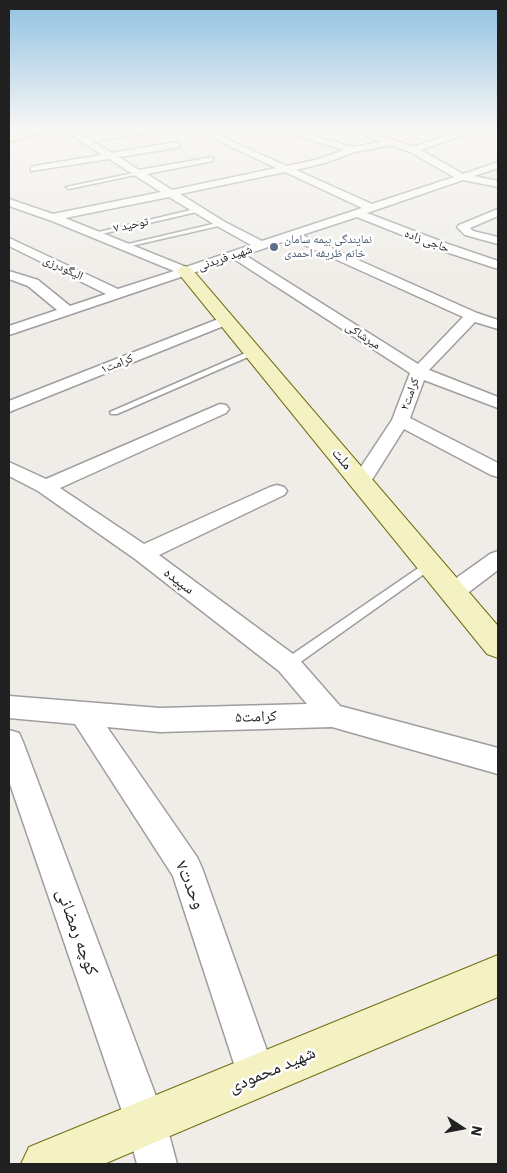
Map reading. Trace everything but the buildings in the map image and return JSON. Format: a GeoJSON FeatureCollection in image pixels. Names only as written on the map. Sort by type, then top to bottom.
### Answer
{"type":"FeatureCollection","features":[{"type":"Feature","properties":{"kind":"street"},"geometry":{"type":"LineString","coordinates":[[155,184],[220,224],[262,245]]}},
{"type":"Feature","properties":{"kind":"street"},"geometry":{"type":"LineString","coordinates":[[51,218],[219,184]]}},
{"type":"Feature","properties":{"kind":"street"},"geometry":{"type":"LineString","coordinates":[[319,184],[372,208]]}},
{"type":"Feature","properties":{"kind":"street","name":"شهید فریدنی"},"geometry":{"type":"LineString","coordinates":[[9,331],[444,184]]}},
{"type":"Feature","properties":{"kind":"street"},"geometry":{"type":"LineString","coordinates":[[456,184],[498,195]]}},
{"type":"Feature","properties":{"kind":"street"},"geometry":{"type":"LineString","coordinates":[[9,202],[185,271]]}},
{"type":"Feature","properties":{"kind":"street"},"geometry":{"type":"LineString","coordinates":[[498,212],[463,227],[469,233],[498,241]]}},
{"type":"Feature","properties":{"kind":"street","name":"حاجی زاده"},"geometry":{"type":"LineString","coordinates":[[357,213],[444,248],[498,264]]}},
{"type":"Feature","properties":{"kind":"street"},"geometry":{"type":"LineString","coordinates":[[291,235],[498,326]]}},
{"type":"Feature","properties":{"kind":"street","name":"الیگودرزی"},"geometry":{"type":"LineString","coordinates":[[9,242],[117,294]]}},
{"type":"Feature","properties":{"kind":"street","name":"میرشاکی"},"geometry":{"type":"LineString","coordinates":[[235,254],[419,372],[498,403]]}},
{"type":"Feature","properties":{"kind":"street","name":"ملت"},"geometry":{"type":"LineString","coordinates":[[185,271],[498,646]]}},
{"type":"Feature","properties":{"kind":"street"},"geometry":{"type":"LineString","coordinates":[[9,274],[33,284],[68,311]]}},
{"type":"Feature","properties":{"kind":"street","name":"کرامت۲"},"geometry":{"type":"LineString","coordinates":[[361,482],[401,420],[419,372],[472,316]]}},
{"type":"Feature","properties":{"kind":"street","name":"کرامت۱"},"geometry":{"type":"LineString","coordinates":[[9,407],[226,320]]}},
{"type":"Feature","properties":{"kind":"street"},"geometry":{"type":"LineString","coordinates":[[45,487],[220,410]]}},
{"type":"Feature","properties":{"kind":"street"},"geometry":{"type":"LineString","coordinates":[[401,420],[498,471]]}},
{"type":"Feature","properties":{"kind":"street","name":"سپیده"},"geometry":{"type":"LineString","coordinates":[[9,468],[45,487],[143,554],[288,664],[332,715]]}},
{"type":"Feature","properties":{"kind":"street"},"geometry":{"type":"LineString","coordinates":[[143,554],[277,491]]}},
{"type":"Feature","properties":{"kind":"street"},"geometry":{"type":"LineString","coordinates":[[453,592],[498,559]]}},
{"type":"Feature","properties":{"kind":"street","name":"کرامت۵"},"geometry":{"type":"LineString","coordinates":[[9,707],[160,720],[332,715],[498,761]]}},
{"type":"Feature","properties":{"kind":"street","name":"۷وحدت"},"geometry":{"type":"LineString","coordinates":[[82,713],[186,868],[257,1076]]}},
{"type":"Feature","properties":{"kind":"street","name":"کوچه رمضانی"},"geometry":{"type":"LineString","coordinates":[[9,742],[146,1123],[157,1164]]}},
{"type":"Feature","properties":{"kind":"street","name":"شهید محمودی"},"geometry":{"type":"LineString","coordinates":[[46,1164],[498,976]]}},
{"type":"Feature","properties":{"kind":"lane"},"geometry":{"type":"LineString","coordinates":[[69,187],[85,184]]}},
{"type":"Feature","properties":{"kind":"lane","name":"توحید ۷"},"geometry":{"type":"LineString","coordinates":[[92,234],[199,210]]}},
{"type":"Feature","properties":{"kind":"lane"},"geometry":{"type":"LineString","coordinates":[[131,244],[220,224]]}},
{"type":"Feature","properties":{"kind":"lane"},"geometry":{"type":"LineString","coordinates":[[114,412],[254,353]]}},
{"type":"Feature","properties":{"kind":"lane"},"geometry":{"type":"LineString","coordinates":[[288,664],[430,564]]}},
{"type":"Feature","properties":{"kind":"place","name":"نمایندگی بیمه سامان خانم ظریفه احمدی"},"geometry":{"type":"Point","coordinates":[274,247]}}]}
